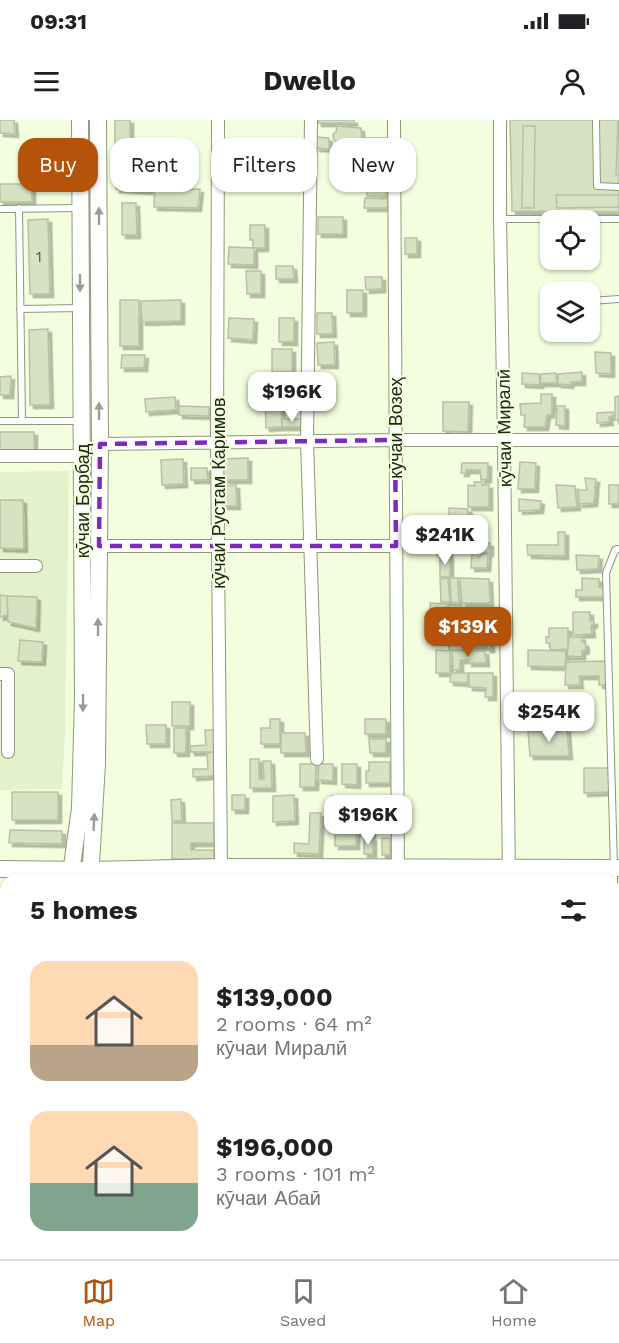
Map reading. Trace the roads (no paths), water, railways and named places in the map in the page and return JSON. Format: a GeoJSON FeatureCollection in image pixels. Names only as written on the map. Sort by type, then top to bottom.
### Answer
{"type":"FeatureCollection","features":[{"type":"Feature","properties":{"kind":"main road","name":"кӯчаи Борбад"},"geometry":{"type":"LineString","coordinates":[[72,874],[80,808],[83,698],[80,120]]}},
{"type":"Feature","properties":{"kind":"main road","name":"кӯчаи Борбад"},"geometry":{"type":"LineString","coordinates":[[91,874],[97,764],[100,444],[98,120]]}},
{"type":"Feature","properties":{"kind":"main road"},"geometry":{"type":"LineString","coordinates":[[107,874],[221,867],[376,874]]}},
{"type":"Feature","properties":{"kind":"main road"},"geometry":{"type":"LineString","coordinates":[[509,874],[616,868]]}},
{"type":"Feature","properties":{"kind":"main road"},"geometry":{"type":"LineString","coordinates":[[0,869],[60,874]]}},
{"type":"Feature","properties":{"kind":"street","name":"кӯчаи Рустам Каримов"},"geometry":{"type":"LineString","coordinates":[[218,120],[217,442],[221,867]]}},
{"type":"Feature","properties":{"kind":"street"},"geometry":{"type":"LineString","coordinates":[[311,120],[307,440],[316,759]]}},
{"type":"Feature","properties":{"kind":"street","name":"кӯчаи Возеҳ"},"geometry":{"type":"LineString","coordinates":[[394,120],[398,874]]}},
{"type":"Feature","properties":{"kind":"street","name":"кӯчаи Миралӣ"},"geometry":{"type":"LineString","coordinates":[[501,120],[500,219],[509,874]]}},
{"type":"Feature","properties":{"kind":"street"},"geometry":{"type":"LineString","coordinates":[[100,444],[307,440],[619,440]]}},
{"type":"Feature","properties":{"kind":"street"},"geometry":{"type":"LineString","coordinates":[[0,456],[82,456]]}},
{"type":"Feature","properties":{"kind":"street"},"geometry":{"type":"LineString","coordinates":[[99,546],[310,544],[396,546]]}},
{"type":"Feature","properties":{"kind":"street"},"geometry":{"type":"LineString","coordinates":[[0,566],[36,566]]}},
{"type":"Feature","properties":{"kind":"street"},"geometry":{"type":"LineString","coordinates":[[0,674],[8,674],[8,752]]}},
{"type":"Feature","properties":{"kind":"lane"},"geometry":{"type":"LineString","coordinates":[[596,120],[597,186],[619,187]]}},
{"type":"Feature","properties":{"kind":"lane"},"geometry":{"type":"LineString","coordinates":[[19,208],[22,421]]}},
{"type":"Feature","properties":{"kind":"lane"},"geometry":{"type":"LineString","coordinates":[[0,209],[80,208]]}},
{"type":"Feature","properties":{"kind":"lane"},"geometry":{"type":"LineString","coordinates":[[500,219],[619,219]]}},
{"type":"Feature","properties":{"kind":"lane"},"geometry":{"type":"LineString","coordinates":[[600,300],[619,299]]}},
{"type":"Feature","properties":{"kind":"lane"},"geometry":{"type":"LineString","coordinates":[[20,309],[80,308]]}},
{"type":"Feature","properties":{"kind":"lane"},"geometry":{"type":"LineString","coordinates":[[0,421],[82,421]]}},
{"type":"Feature","properties":{"kind":"lane"},"geometry":{"type":"LineString","coordinates":[[616,868],[606,573],[615,550],[619,549]]}},
{"type":"Feature","properties":{"kind":"lane"},"geometry":{"type":"LineString","coordinates":[[611,760],[619,760]]}}]}
